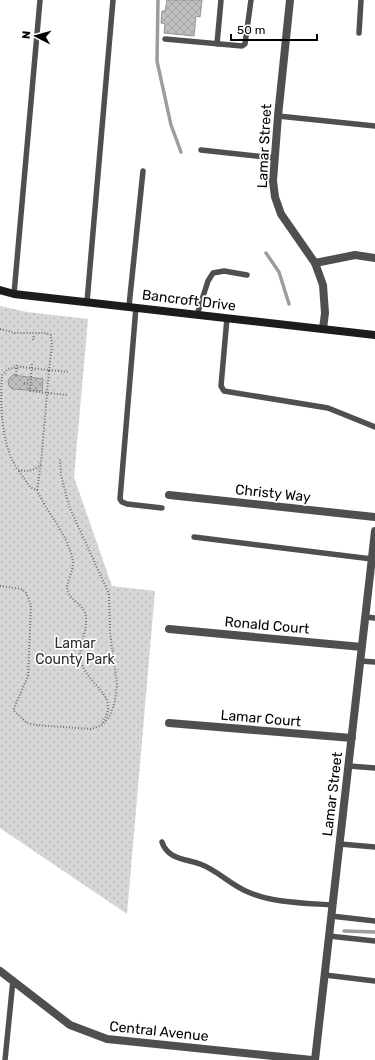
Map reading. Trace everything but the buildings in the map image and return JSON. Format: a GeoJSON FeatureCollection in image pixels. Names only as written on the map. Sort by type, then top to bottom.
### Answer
{"type":"FeatureCollection","features":[{"type":"Feature","properties":{"kind":"main road","name":"Bancroft Drive"},"geometry":{"type":"LineString","coordinates":[[0,290],[14,294],[132,306],[197,315],[375,335]]}},
{"type":"Feature","properties":{"kind":"street","name":"Lamar Street"},"geometry":{"type":"LineString","coordinates":[[290,0],[273,181],[275,197],[280,214],[315,263],[323,285],[325,313],[324,329]]}},
{"type":"Feature","properties":{"kind":"street"},"geometry":{"type":"LineString","coordinates":[[315,263],[354,255],[375,258]]}},
{"type":"Feature","properties":{"kind":"street","name":"Christy Way"},"geometry":{"type":"LineString","coordinates":[[169,495],[375,517]]}},
{"type":"Feature","properties":{"kind":"street","name":"Lamar Street"},"geometry":{"type":"LineString","coordinates":[[314,1060],[332,916],[365,617],[372,586],[372,559],[375,531]]}},
{"type":"Feature","properties":{"kind":"street","name":"Ronald Court"},"geometry":{"type":"LineString","coordinates":[[169,629],[362,647]]}},
{"type":"Feature","properties":{"kind":"street","name":"Lamar Court"},"geometry":{"type":"LineString","coordinates":[[169,723],[352,738]]}},
{"type":"Feature","properties":{"kind":"street","name":"Central Avenue"},"geometry":{"type":"LineString","coordinates":[[0,971],[70,1025],[107,1039],[314,1060]]}},
{"type":"Feature","properties":{"kind":"lane"},"geometry":{"type":"LineString","coordinates":[[14,294],[40,0]]}},
{"type":"Feature","properties":{"kind":"lane"},"geometry":{"type":"LineString","coordinates":[[87,302],[113,0]]}},
{"type":"Feature","properties":{"kind":"lane"},"geometry":{"type":"LineString","coordinates":[[217,44],[221,0]]}},
{"type":"Feature","properties":{"kind":"lane"},"geometry":{"type":"LineString","coordinates":[[165,39],[242,46],[245,44],[251,0]]}},
{"type":"Feature","properties":{"kind":"lane"},"geometry":{"type":"LineString","coordinates":[[358,33],[361,0]]}},
{"type":"Feature","properties":{"kind":"lane"},"geometry":{"type":"LineString","coordinates":[[278,116],[375,126]]}},
{"type":"Feature","properties":{"kind":"lane"},"geometry":{"type":"LineString","coordinates":[[200,150],[275,158]]}},
{"type":"Feature","properties":{"kind":"lane"},"geometry":{"type":"LineString","coordinates":[[143,171],[132,306],[120,499],[122,502],[127,504],[162,508]]}},
{"type":"Feature","properties":{"kind":"lane"},"geometry":{"type":"LineString","coordinates":[[197,315],[208,281],[213,273],[224,271],[247,275]]}},
{"type":"Feature","properties":{"kind":"lane"},"geometry":{"type":"LineString","coordinates":[[227,318],[221,386],[224,391],[328,408],[375,427]]}},
{"type":"Feature","properties":{"kind":"lane"},"geometry":{"type":"LineString","coordinates":[[194,537],[372,559]]}},
{"type":"Feature","properties":{"kind":"lane"},"geometry":{"type":"LineString","coordinates":[[365,617],[375,618]]}},
{"type":"Feature","properties":{"kind":"lane"},"geometry":{"type":"LineString","coordinates":[[360,661],[375,662]]}},
{"type":"Feature","properties":{"kind":"lane"},"geometry":{"type":"LineString","coordinates":[[349,766],[375,768]]}},
{"type":"Feature","properties":{"kind":"lane"},"geometry":{"type":"LineString","coordinates":[[162,842],[164,847],[169,852],[177,857],[201,864],[248,892],[276,900],[333,905]]}},
{"type":"Feature","properties":{"kind":"lane"},"geometry":{"type":"LineString","coordinates":[[340,844],[375,848]]}},
{"type":"Feature","properties":{"kind":"lane"},"geometry":{"type":"LineString","coordinates":[[332,916],[375,921]]}},
{"type":"Feature","properties":{"kind":"lane"},"geometry":{"type":"LineString","coordinates":[[329,936],[375,941]]}},
{"type":"Feature","properties":{"kind":"lane"},"geometry":{"type":"LineString","coordinates":[[325,975],[375,981]]}},
{"type":"Feature","properties":{"kind":"lane"},"geometry":{"type":"LineString","coordinates":[[5,1060],[13,980]]}},
{"type":"Feature","properties":{"kind":"path"},"geometry":{"type":"LineString","coordinates":[[0,329],[15,333],[46,333],[51,335],[52,345],[41,463],[37,490],[42,502],[64,534],[72,556],[74,567],[66,584],[68,592],[84,613],[85,626],[79,652],[81,663],[108,702],[109,709],[107,716],[100,726]]}},
{"type":"Feature","properties":{"kind":"path"},"geometry":{"type":"LineString","coordinates":[[34,334],[34,340]]}},
{"type":"Feature","properties":{"kind":"path"},"geometry":{"type":"LineString","coordinates":[[16,375],[17,363]]}},
{"type":"Feature","properties":{"kind":"path"},"geometry":{"type":"LineString","coordinates":[[32,364],[30,391],[67,395]]}},
{"type":"Feature","properties":{"kind":"path"},"geometry":{"type":"LineString","coordinates":[[2,375],[8,369],[17,367],[69,372]]}},
{"type":"Feature","properties":{"kind":"path"},"geometry":{"type":"LineString","coordinates":[[0,372],[2,375],[5,440],[8,452],[30,487],[37,490]]}},
{"type":"Feature","properties":{"kind":"path"},"geometry":{"type":"LineString","coordinates":[[24,383],[31,384]]}},
{"type":"Feature","properties":{"kind":"path"},"geometry":{"type":"LineString","coordinates":[[0,586],[22,589],[26,593],[31,605],[28,676],[14,708],[14,712],[27,723],[36,725],[84,729],[100,726],[111,713],[117,684],[110,632],[109,594],[69,506],[61,475],[60,458]]}},
{"type":"Feature","properties":{"kind":"path"},"geometry":{"type":"LineString","coordinates":[[18,470],[31,470],[41,463]]}},
{"type":"Feature","properties":{"kind":"green space","name":"Lamar County Park"},"geometry":{"type":"Polygon","coordinates":[[[0,306],[27,312],[88,319],[74,477],[112,586],[155,591],[127,914],[0,828],[0,306]]]}},
{"type":"Feature","properties":{"kind":"waterway"},"geometry":{"type":"LineString","coordinates":[[158,0],[157,61],[171,125],[181,152]]}},
{"type":"Feature","properties":{"kind":"waterway"},"geometry":{"type":"LineString","coordinates":[[266,253],[279,272],[289,304]]}},
{"type":"Feature","properties":{"kind":"waterway"},"geometry":{"type":"LineString","coordinates":[[344,931],[375,932]]}}]}
